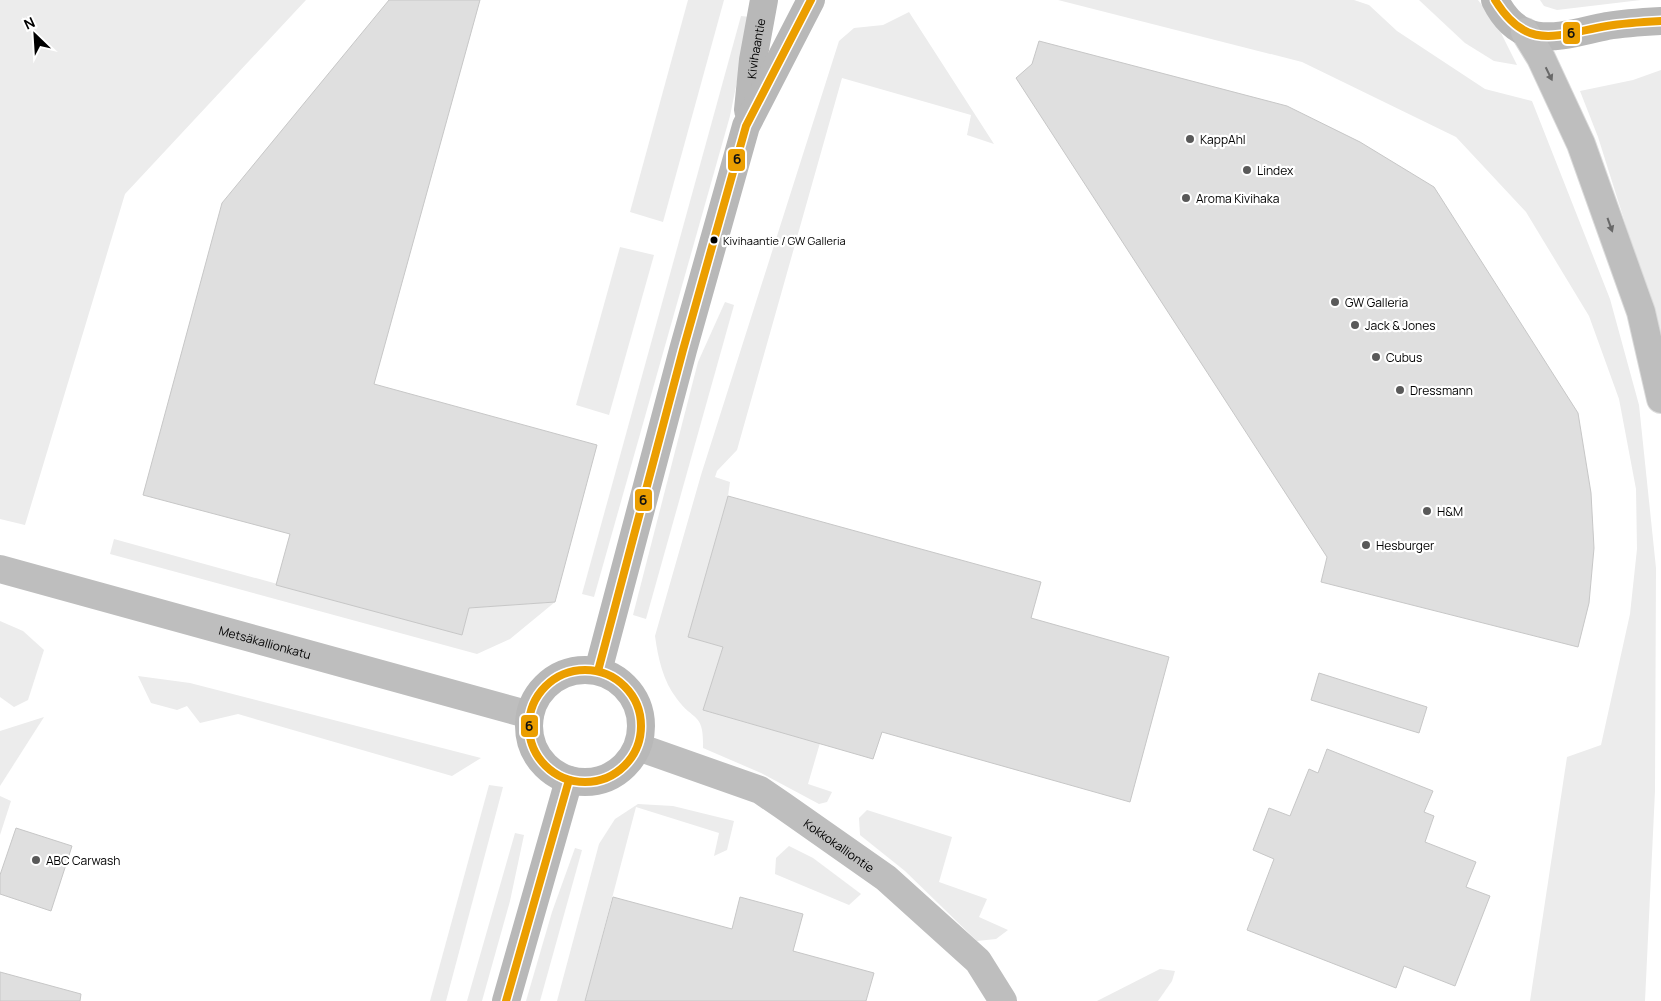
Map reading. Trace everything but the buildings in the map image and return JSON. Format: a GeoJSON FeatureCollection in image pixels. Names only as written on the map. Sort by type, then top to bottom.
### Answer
{"type":"FeatureCollection","features":[{"type":"Feature","properties":{"kind":"main road","name":"Kivihaantie"},"geometry":{"type":"LineString","coordinates":[[598,672],[686,340],[746,126],[753,60],[764,0]]}},
{"type":"Feature","properties":{"kind":"main road","name":"Kivihaantie"},"geometry":{"type":"LineString","coordinates":[[746,126],[811,0]]}},
{"type":"Feature","properties":{"kind":"main road"},"geometry":{"type":"LineString","coordinates":[[1495,0],[1510,22],[1524,32],[1541,58],[1581,144],[1641,312],[1661,399]]}},
{"type":"Feature","properties":{"kind":"main road"},"geometry":{"type":"LineString","coordinates":[[1524,32],[1550,38],[1615,25],[1661,21]]}},
{"type":"Feature","properties":{"kind":"main road","name":"Metsäkallionkatu"},"geometry":{"type":"LineString","coordinates":[[0,569],[530,715]]}},
{"type":"Feature","properties":{"kind":"main road"},"geometry":{"type":"LineString","coordinates":[[580,670],[598,672],[616,679],[630,692],[639,709],[642,728],[638,747],[629,762],[617,773],[602,780],[585,782],[569,780],[554,773],[538,754],[530,732],[530,715],[537,698],[555,680],[580,670]]}},
{"type":"Feature","properties":{"kind":"main road","name":"Kokkokalliontie"},"geometry":{"type":"LineString","coordinates":[[638,747],[760,790],[782,805],[886,878],[978,962],[1003,1001]]}},
{"type":"Feature","properties":{"kind":"main road"},"geometry":{"type":"LineString","coordinates":[[506,1001],[569,780]]}},
{"type":"Feature","properties":{"kind":"shaded area"},"geometry":{"type":"Polygon","coordinates":[[[0,0],[306,0],[125,194],[25,525],[0,519],[0,0]]]}},
{"type":"Feature","properties":{"kind":"shaded area"},"geometry":{"type":"Polygon","coordinates":[[[688,0],[724,0],[663,222],[630,212],[688,0]]]}},
{"type":"Feature","properties":{"kind":"shaded area"},"geometry":{"type":"Polygon","coordinates":[[[1058,0],[1354,0],[1369,5],[1397,31],[1485,89],[1532,101],[1610,299],[1639,405],[1656,568],[1655,791],[1645,1001],[1530,1001],[1567,757],[1601,745],[1630,614],[1637,549],[1636,489],[1619,399],[1589,316],[1526,212],[1456,137],[1302,62],[1058,0]]]}},
{"type":"Feature","properties":{"kind":"shaded area"},"geometry":{"type":"Polygon","coordinates":[[[1419,0],[1478,0],[1497,25],[1517,65],[1494,61],[1465,43],[1419,0]]]}},
{"type":"Feature","properties":{"kind":"shaded area"},"geometry":{"type":"Polygon","coordinates":[[[1540,0],[1641,0],[1557,10],[1544,6],[1540,0]]]}},
{"type":"Feature","properties":{"kind":"shaded area"},"geometry":{"type":"Polygon","coordinates":[[[909,12],[994,144],[967,135],[971,115],[842,78],[737,450],[717,471],[715,477],[730,482],[728,496],[688,637],[723,647],[703,710],[820,743],[808,784],[832,792],[827,802],[819,804],[761,773],[703,748],[700,723],[677,699],[668,685],[660,661],[655,636],[701,475],[839,41],[854,28],[883,25],[909,12]]]}},
{"type":"Feature","properties":{"kind":"shaded area"},"geometry":{"type":"Polygon","coordinates":[[[741,16],[750,17],[730,116],[594,597],[582,594],[741,16]]]}},
{"type":"Feature","properties":{"kind":"shaded area"},"geometry":{"type":"Polygon","coordinates":[[[1661,70],[1661,337],[1598,137],[1580,91],[1633,80],[1661,70]]]}},
{"type":"Feature","properties":{"kind":"shaded area"},"geometry":{"type":"Polygon","coordinates":[[[620,247],[654,255],[609,415],[576,405],[620,247]]]}},
{"type":"Feature","properties":{"kind":"shaded area"},"geometry":{"type":"Polygon","coordinates":[[[725,302],[734,305],[646,619],[633,615],[698,362],[725,302]]]}},
{"type":"Feature","properties":{"kind":"shaded area"},"geometry":{"type":"Polygon","coordinates":[[[114,539],[462,635],[469,608],[555,602],[510,639],[477,654],[110,554],[114,539]]]}},
{"type":"Feature","properties":{"kind":"shaded area"},"geometry":{"type":"Polygon","coordinates":[[[0,621],[23,631],[44,650],[28,700],[14,707],[0,697],[0,621]]]}},
{"type":"Feature","properties":{"kind":"shaded area"},"geometry":{"type":"Polygon","coordinates":[[[138,676],[190,683],[481,758],[452,776],[238,714],[200,723],[187,706],[177,710],[151,703],[138,676]]]}},
{"type":"Feature","properties":{"kind":"shaded area"},"geometry":{"type":"Polygon","coordinates":[[[44,717],[0,786],[0,731],[44,717]]]}},
{"type":"Feature","properties":{"kind":"shaded area"},"geometry":{"type":"Polygon","coordinates":[[[489,785],[503,787],[446,1001],[430,1001],[489,785]]]}},
{"type":"Feature","properties":{"kind":"shaded area"},"geometry":{"type":"Polygon","coordinates":[[[0,796],[11,801],[0,835],[0,796]]]}},
{"type":"Feature","properties":{"kind":"shaded area"},"geometry":{"type":"Polygon","coordinates":[[[638,804],[673,806],[734,821],[727,850],[714,856],[719,833],[636,807],[585,1001],[557,1001],[599,844],[615,819],[638,804]]]}},
{"type":"Feature","properties":{"kind":"shaded area"},"geometry":{"type":"Polygon","coordinates":[[[867,810],[952,837],[939,882],[987,899],[979,917],[1008,930],[996,939],[977,941],[905,871],[860,835],[859,818],[867,810]]]}},
{"type":"Feature","properties":{"kind":"shaded area"},"geometry":{"type":"Polygon","coordinates":[[[515,833],[524,835],[510,901],[482,1001],[467,1001],[515,833]]]}},
{"type":"Feature","properties":{"kind":"shaded area"},"geometry":{"type":"Polygon","coordinates":[[[789,846],[813,858],[861,894],[849,905],[775,874],[776,858],[789,846]]]}},
{"type":"Feature","properties":{"kind":"shaded area"},"geometry":{"type":"Polygon","coordinates":[[[575,848],[582,850],[540,1001],[526,1001],[552,912],[575,848]]]}},
{"type":"Feature","properties":{"kind":"shaded area"},"geometry":{"type":"Polygon","coordinates":[[[1160,969],[1175,971],[1172,981],[1158,1001],[1097,1001],[1160,969]]]}},
{"type":"Feature","properties":{"kind":"transit line","name":"6"},"geometry":{"type":"LineString","coordinates":[[598,671],[683,350],[746,126],[811,0]]}},
{"type":"Feature","properties":{"kind":"transit line","name":"6"},"geometry":{"type":"LineString","coordinates":[[1495,0],[1507,16],[1519,27],[1531,33],[1544,36],[1620,24],[1661,21]]}},
{"type":"Feature","properties":{"kind":"transit line","name":"6"},"geometry":{"type":"LineString","coordinates":[[585,670],[596,671],[606,675],[624,687],[636,705],[640,715],[641,726],[640,737],[636,747],[624,765],[606,777],[596,781],[585,782],[574,781],[564,777],[546,765],[534,747],[530,737],[529,726],[530,715],[534,705],[546,687],[564,675],[574,671],[585,670]]}},
{"type":"Feature","properties":{"kind":"transit line","name":"6"},"geometry":{"type":"LineString","coordinates":[[506,1001],[569,780]]}},
{"type":"Feature","properties":{"kind":"place","name":"KappAhl"},"geometry":{"type":"Point","coordinates":[1190,139]}},
{"type":"Feature","properties":{"kind":"place","name":"Lindex"},"geometry":{"type":"Point","coordinates":[1247,170]}},
{"type":"Feature","properties":{"kind":"place","name":"Aroma Kivihaka"},"geometry":{"type":"Point","coordinates":[1186,198]}},
{"type":"Feature","properties":{"kind":"place","name":"Kivihaantie / GW Galleria"},"geometry":{"type":"Point","coordinates":[714,240]}},
{"type":"Feature","properties":{"kind":"place","name":"GW Galleria"},"geometry":{"type":"Point","coordinates":[1335,302]}},
{"type":"Feature","properties":{"kind":"place","name":"Jack & Jones"},"geometry":{"type":"Point","coordinates":[1355,325]}},
{"type":"Feature","properties":{"kind":"place","name":"Cubus"},"geometry":{"type":"Point","coordinates":[1376,357]}},
{"type":"Feature","properties":{"kind":"place","name":"Dressmann"},"geometry":{"type":"Point","coordinates":[1400,390]}},
{"type":"Feature","properties":{"kind":"place","name":"H&M"},"geometry":{"type":"Point","coordinates":[1427,511]}},
{"type":"Feature","properties":{"kind":"place","name":"Hesburger"},"geometry":{"type":"Point","coordinates":[1366,545]}},
{"type":"Feature","properties":{"kind":"place","name":"ABC Carwash"},"geometry":{"type":"Point","coordinates":[36,860]}}]}
